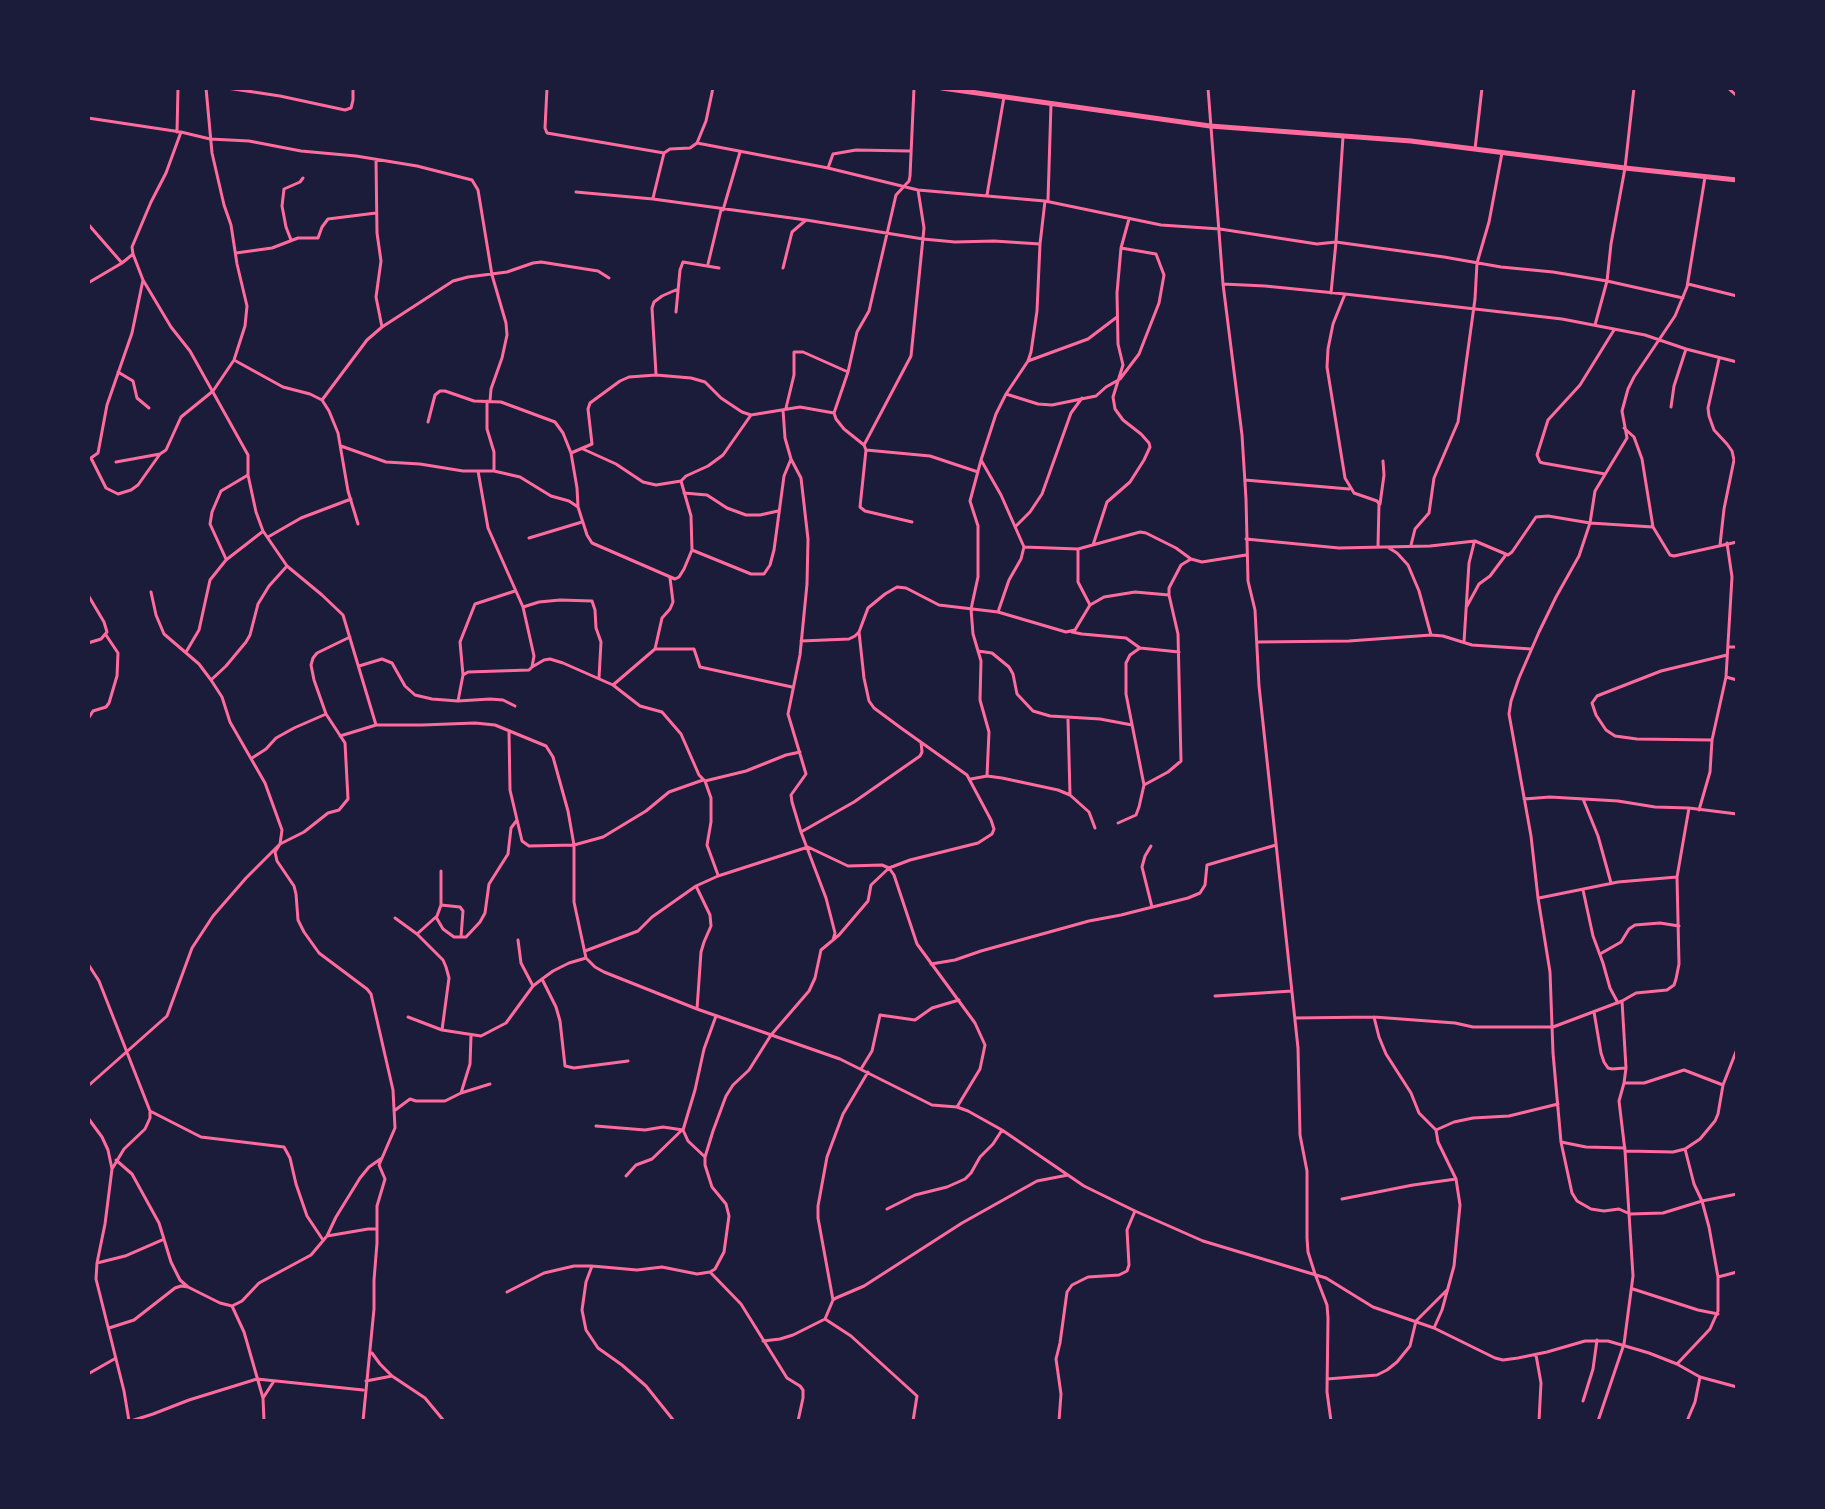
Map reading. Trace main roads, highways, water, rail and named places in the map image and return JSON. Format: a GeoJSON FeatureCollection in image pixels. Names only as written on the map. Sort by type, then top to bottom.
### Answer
{"type":"FeatureCollection","features":[{"type":"Feature","properties":{"kind":"main road"},"geometry":{"type":"LineString","coordinates":[[942,88],[1210,126],[1475,149],[1737,180]]}}]}
